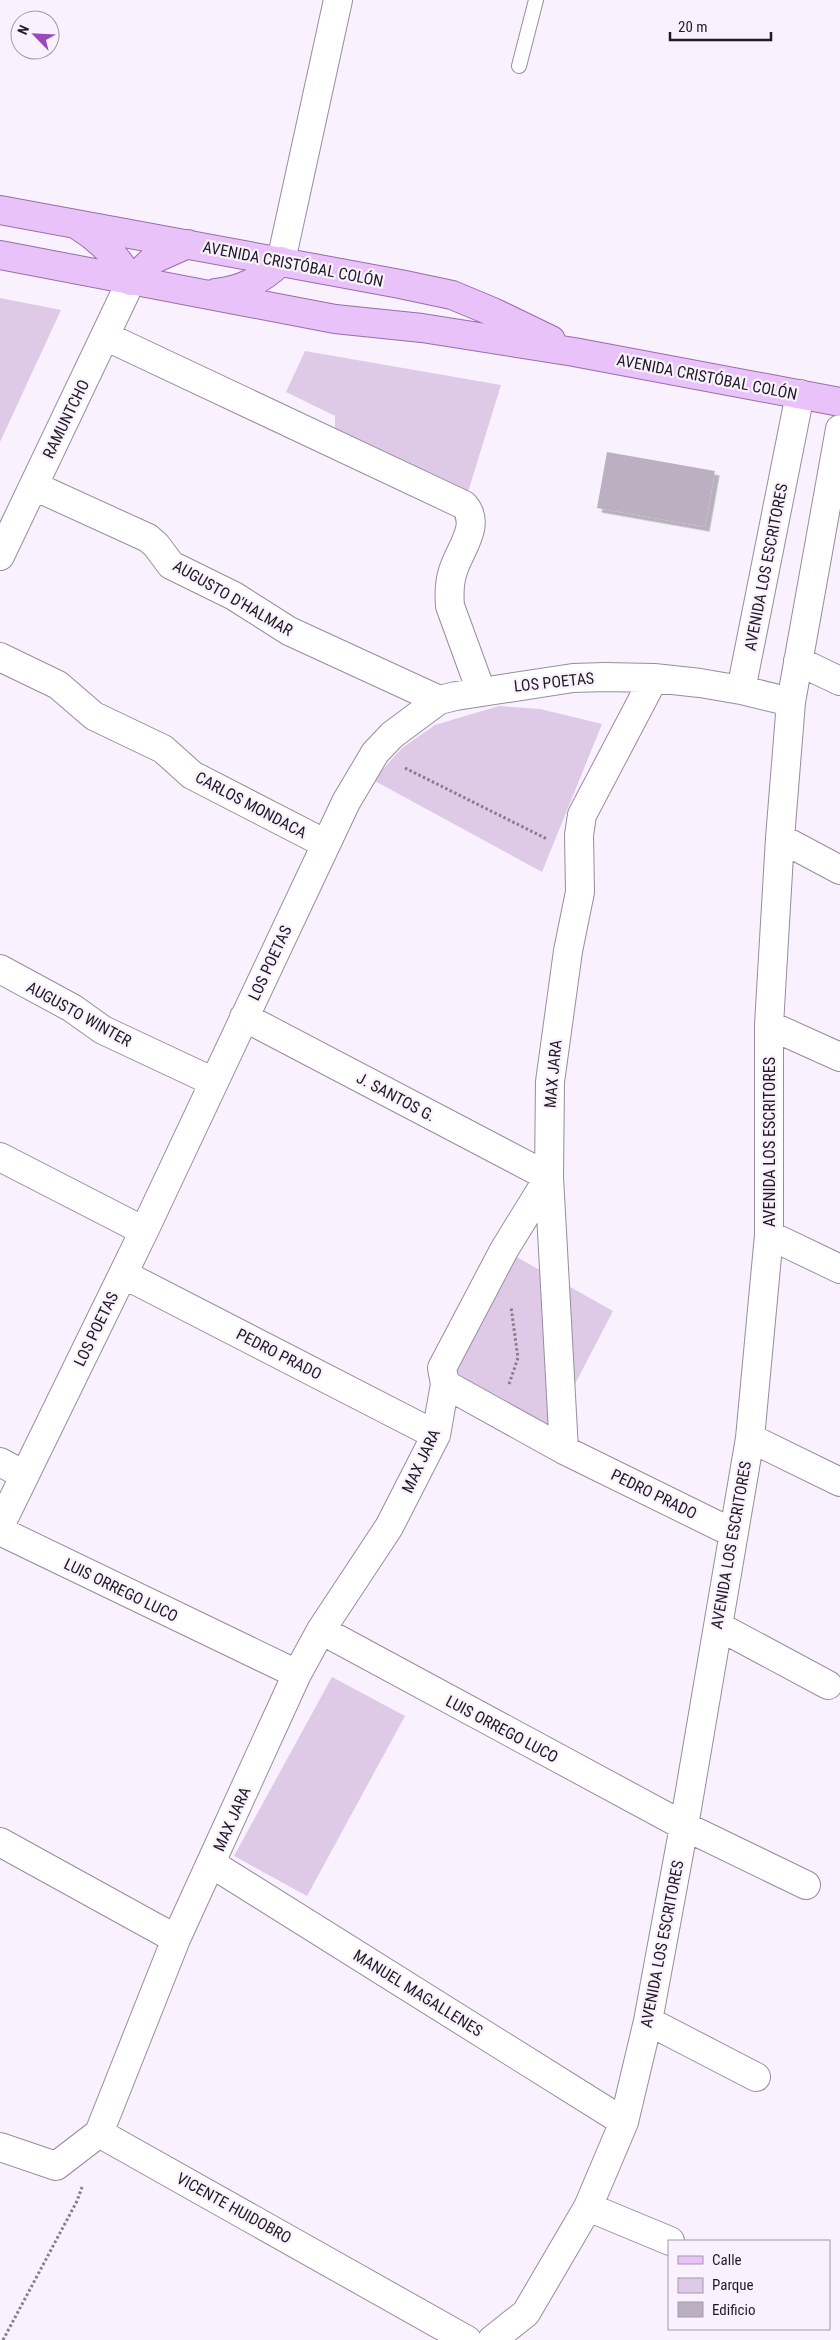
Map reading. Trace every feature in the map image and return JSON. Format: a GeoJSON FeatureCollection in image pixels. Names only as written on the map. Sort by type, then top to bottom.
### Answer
{"type":"FeatureCollection","features":[{"type":"Feature","properties":{"kind":"main road","name":"AVENIDA CRISTÓBAL COLÓN"},"geometry":{"type":"LineString","coordinates":[[0,210],[281,261],[452,295],[493,312],[574,352]]}},
{"type":"Feature","properties":{"kind":"main road"},"geometry":{"type":"LineString","coordinates":[[75,224],[106,246],[120,262],[131,281],[154,259],[188,244]]}},
{"type":"Feature","properties":{"kind":"main road","name":"AVENIDA CRISTÓBAL COLÓN"},"geometry":{"type":"LineString","coordinates":[[0,255],[335,319],[422,328],[574,352],[840,402]]}},
{"type":"Feature","properties":{"kind":"main road"},"geometry":{"type":"LineString","coordinates":[[207,295],[232,291],[255,282],[268,274],[281,261]]}},
{"type":"Feature","properties":{"kind":"street"},"geometry":{"type":"LineString","coordinates":[[281,261],[338,0]]}},
{"type":"Feature","properties":{"kind":"street","name":"RAMUNTCHO"},"geometry":{"type":"LineString","coordinates":[[0,556],[131,281]]}},
{"type":"Feature","properties":{"kind":"street"},"geometry":{"type":"LineString","coordinates":[[105,336],[464,505],[469,510],[472,522],[453,570],[449,593],[450,606],[481,691]]}},
{"type":"Feature","properties":{"kind":"street","name":"AVENIDA LOS ESCRITORES"},"geometry":{"type":"LineString","coordinates":[[741,690],[800,394]]}},
{"type":"Feature","properties":{"kind":"street","name":"AVENIDA LOS ESCRITORES"},"geometry":{"type":"LineString","coordinates":[[492,2340],[526,2313],[588,2207],[624,2122],[648,2021],[684,1826],[750,1438],[768,1235],[769,1025],[780,838],[791,702],[836,475],[840,429]]}},
{"type":"Feature","properties":{"kind":"street","name":"AUGUSTO D'HALMAR"},"geometry":{"type":"LineString","coordinates":[[34,486],[148,538],[172,565],[234,596],[289,631],[439,700]]}},
{"type":"Feature","properties":{"kind":"street","name":"CARLOS MONDACA"},"geometry":{"type":"LineString","coordinates":[[0,657],[58,685],[94,716],[163,749],[192,775],[326,844]]}},
{"type":"Feature","properties":{"kind":"street"},"geometry":{"type":"LineString","coordinates":[[798,661],[840,681]]}},
{"type":"Feature","properties":{"kind":"street","name":"LOS POETAS"},"geometry":{"type":"LineString","coordinates":[[0,1526],[144,1231],[326,844],[358,780],[375,753],[392,735],[439,700],[481,691],[573,678],[654,678],[741,690]]}},
{"type":"Feature","properties":{"kind":"street","name":"MAX JARA"},"geometry":{"type":"LineString","coordinates":[[99,2133],[176,1939],[212,1864],[297,1674],[321,1630],[389,1526],[436,1435],[445,1384],[442,1368],[504,1250],[548,1177],[550,1082],[566,961],[580,892],[579,855],[582,815],[654,678]]}},
{"type":"Feature","properties":{"kind":"street"},"geometry":{"type":"LineString","coordinates":[[741,690],[791,702]]}},
{"type":"Feature","properties":{"kind":"street"},"geometry":{"type":"LineString","coordinates":[[780,838],[840,870]]}},
{"type":"Feature","properties":{"kind":"street","name":"AUGUSTO WINTER"},"geometry":{"type":"LineString","coordinates":[[0,969],[72,1008],[103,1030],[214,1082]]}},
{"type":"Feature","properties":{"kind":"street","name":"J. SANTOS G."},"geometry":{"type":"LineString","coordinates":[[244,1017],[548,1177]]}},
{"type":"Feature","properties":{"kind":"street"},"geometry":{"type":"LineString","coordinates":[[769,1025],[840,1058]]}},
{"type":"Feature","properties":{"kind":"street"},"geometry":{"type":"LineString","coordinates":[[0,1157],[144,1231]]}},
{"type":"Feature","properties":{"kind":"street"},"geometry":{"type":"LineString","coordinates":[[548,1177],[564,1450]]}},
{"type":"Feature","properties":{"kind":"street"},"geometry":{"type":"LineString","coordinates":[[768,1235],[840,1269]]}},
{"type":"Feature","properties":{"kind":"street","name":"PEDRO PRADO"},"geometry":{"type":"LineString","coordinates":[[123,1274],[436,1435]]}},
{"type":"Feature","properties":{"kind":"street","name":"PEDRO PRADO"},"geometry":{"type":"LineString","coordinates":[[445,1384],[564,1450],[733,1533]]}},
{"type":"Feature","properties":{"kind":"street"},"geometry":{"type":"LineString","coordinates":[[750,1438],[840,1482]]}},
{"type":"Feature","properties":{"kind":"street"},"geometry":{"type":"LineString","coordinates":[[0,1462],[24,1475]]}},
{"type":"Feature","properties":{"kind":"street","name":"LUIS ORREGO LUCO"},"geometry":{"type":"LineString","coordinates":[[0,1531],[297,1674]]}},
{"type":"Feature","properties":{"kind":"street"},"geometry":{"type":"LineString","coordinates":[[718,1626],[828,1685]]}},
{"type":"Feature","properties":{"kind":"street","name":"LUIS ORREGO LUCO"},"geometry":{"type":"LineString","coordinates":[[321,1630],[684,1826],[806,1885]]}},
{"type":"Feature","properties":{"kind":"street"},"geometry":{"type":"LineString","coordinates":[[0,1842],[176,1939]]}},
{"type":"Feature","properties":{"kind":"street","name":"MANUEL MAGALLENES"},"geometry":{"type":"LineString","coordinates":[[212,1864],[624,2122]]}},
{"type":"Feature","properties":{"kind":"street"},"geometry":{"type":"LineString","coordinates":[[648,2021],[756,2077]]}},
{"type":"Feature","properties":{"kind":"street"},"geometry":{"type":"LineString","coordinates":[[0,2147],[56,2166],[99,2133]]}},
{"type":"Feature","properties":{"kind":"street","name":"VICENTE HUIDOBRO"},"geometry":{"type":"LineString","coordinates":[[99,2133],[467,2340]]}},
{"type":"Feature","properties":{"kind":"street"},"geometry":{"type":"LineString","coordinates":[[588,2207],[668,2240]]}},
{"type":"Feature","properties":{"kind":"lane"},"geometry":{"type":"LineString","coordinates":[[519,66],[536,0]]}},
{"type":"Feature","properties":{"kind":"path"},"geometry":{"type":"LineString","coordinates":[[375,753],[579,855]]}},
{"type":"Feature","properties":{"kind":"path"},"geometry":{"type":"LineString","coordinates":[[500,1413],[518,1358],[510,1299]]}},
{"type":"Feature","properties":{"kind":"path"},"geometry":{"type":"LineString","coordinates":[[3,2340],[78,2202],[83,2184]]}},
{"type":"Feature","properties":{"kind":"green space"},"geometry":{"type":"Polygon","coordinates":[[[0,298],[61,310],[0,442],[0,298]]]}},
{"type":"Feature","properties":{"kind":"green space"},"geometry":{"type":"Polygon","coordinates":[[[305,351],[501,385],[468,492],[335,431],[335,416],[286,392],[305,351]]]}},
{"type":"Feature","properties":{"kind":"green space"},"geometry":{"type":"Polygon","coordinates":[[[499,706],[540,709],[602,724],[542,872],[373,780],[402,748],[435,725],[499,706]]]}},
{"type":"Feature","properties":{"kind":"green space"},"geometry":{"type":"Polygon","coordinates":[[[504,1250],[613,1311],[552,1428],[442,1368],[504,1250]]]}},
{"type":"Feature","properties":{"kind":"green space"},"geometry":{"type":"Polygon","coordinates":[[[332,1677],[405,1716],[307,1896],[234,1856],[332,1677]]]}},
{"type":"Feature","properties":{"kind":"building"},"geometry":{"type":"Polygon","coordinates":[[[607,452],[715,471],[705,527],[597,508],[607,452]]]}}]}
